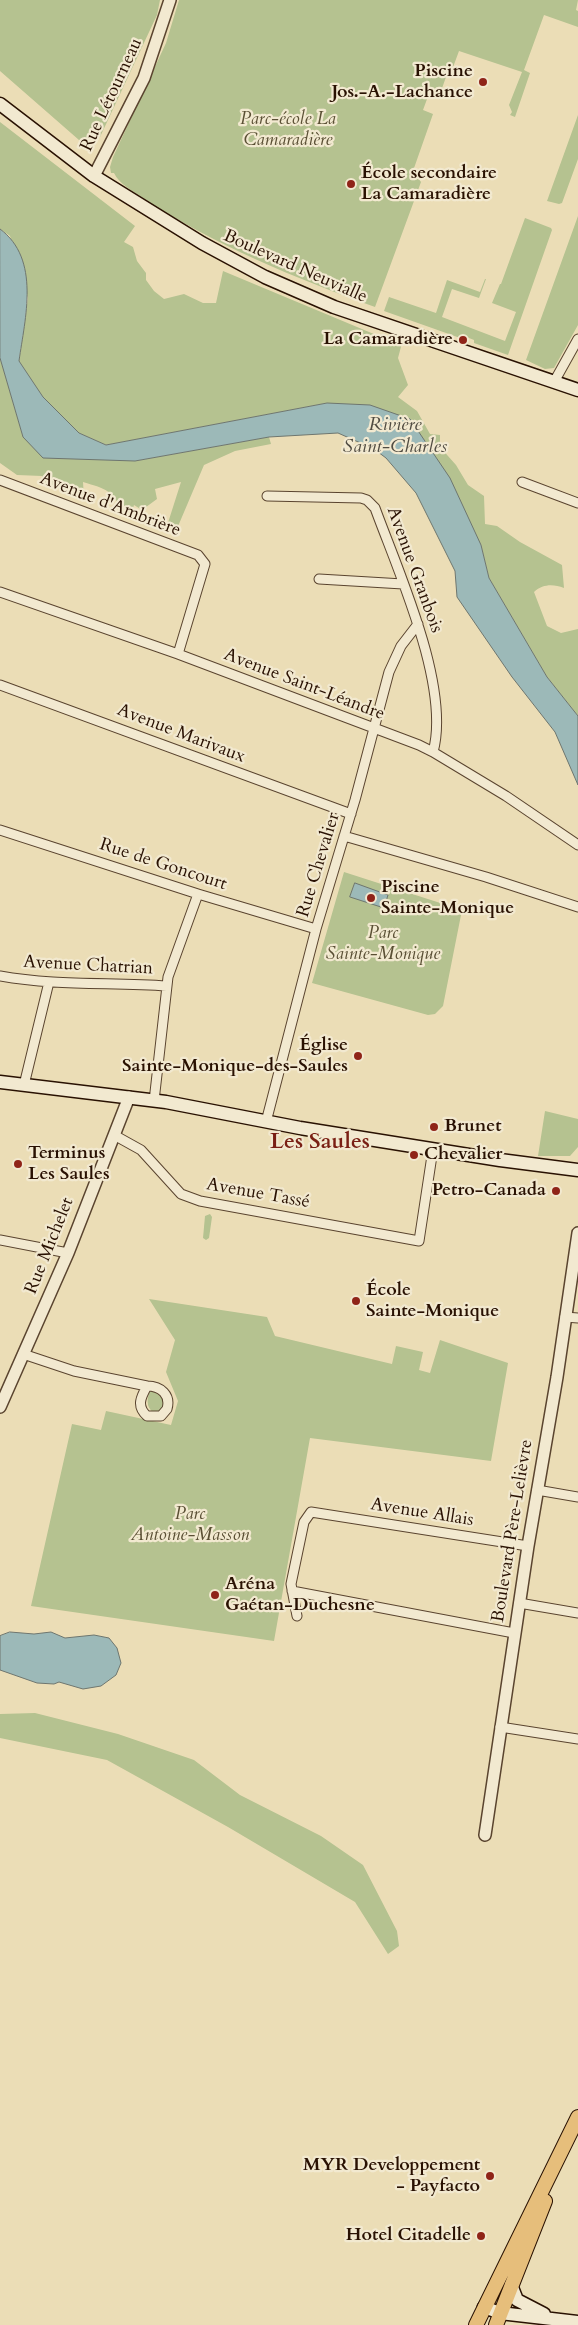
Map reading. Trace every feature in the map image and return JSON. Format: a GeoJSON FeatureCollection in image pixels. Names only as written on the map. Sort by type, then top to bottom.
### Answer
{"type":"FeatureCollection","features":[{"type":"Feature","properties":{"kind":"main road","name":"Boulevard Neuvialle"},"geometry":{"type":"LineString","coordinates":[[0,104],[94,176],[202,244],[265,277],[334,306],[578,390]]}},
{"type":"Feature","properties":{"kind":"main road"},"geometry":{"type":"LineString","coordinates":[[0,1082],[129,1097],[266,1122],[578,1170]]}},
{"type":"Feature","properties":{"kind":"main road"},"geometry":{"type":"LineString","coordinates":[[578,2117],[480,2317],[497,2322],[553,2318],[578,2322]]}},
{"type":"Feature","properties":{"kind":"main road"},"geometry":{"type":"LineString","coordinates":[[497,2322],[538,2222],[561,2153]]}},
{"type":"Feature","properties":{"kind":"main road"},"geometry":{"type":"LineString","coordinates":[[512,2285],[517,2300],[553,2318]]}},
{"type":"Feature","properties":{"kind":"street","name":"Rue Létourneau"},"geometry":{"type":"LineString","coordinates":[[94,176],[144,78],[170,0]]}},
{"type":"Feature","properties":{"kind":"street"},"geometry":{"type":"LineString","coordinates":[[554,382],[578,339]]}},
{"type":"Feature","properties":{"kind":"street","name":"Avenue d'Ambrière"},"geometry":{"type":"LineString","coordinates":[[0,480],[198,555],[205,564],[178,654]]}},
{"type":"Feature","properties":{"kind":"street"},"geometry":{"type":"LineString","coordinates":[[522,482],[578,503]]}},
{"type":"Feature","properties":{"kind":"street","name":"Avenue Granbois"},"geometry":{"type":"LineString","coordinates":[[267,496],[367,500],[375,508],[418,624],[430,670],[437,714],[438,736],[433,752]]}},
{"type":"Feature","properties":{"kind":"street"},"geometry":{"type":"LineString","coordinates":[[319,579],[403,584]]}},
{"type":"Feature","properties":{"kind":"street","name":"Avenue Saint-Léandre"},"geometry":{"type":"LineString","coordinates":[[0,592],[178,654],[433,752],[506,796],[578,845]]}},
{"type":"Feature","properties":{"kind":"street","name":"Rue Chevalier"},"geometry":{"type":"LineString","coordinates":[[266,1122],[316,929],[351,814],[373,728],[394,658],[400,646],[418,624]]}},
{"type":"Feature","properties":{"kind":"street","name":"Avenue Marivaux"},"geometry":{"type":"LineString","coordinates":[[0,685],[351,814]]}},
{"type":"Feature","properties":{"kind":"street","name":"Rue de Goncourt"},"geometry":{"type":"LineString","coordinates":[[0,830],[198,894],[316,929]]}},
{"type":"Feature","properties":{"kind":"street"},"geometry":{"type":"LineString","coordinates":[[344,836],[486,877],[578,907]]}},
{"type":"Feature","properties":{"kind":"street","name":"Avenue Chatrian"},"geometry":{"type":"LineString","coordinates":[[0,976],[29,981],[166,986],[198,894]]}},
{"type":"Feature","properties":{"kind":"street"},"geometry":{"type":"LineString","coordinates":[[24,1085],[49,982]]}},
{"type":"Feature","properties":{"kind":"street"},"geometry":{"type":"LineString","coordinates":[[154,1101],[166,986]]}},
{"type":"Feature","properties":{"kind":"street","name":"Rue Michelet"},"geometry":{"type":"LineString","coordinates":[[0,1407],[68,1253],[129,1097]]}},
{"type":"Feature","properties":{"kind":"street","name":"Avenue Tassé"},"geometry":{"type":"LineString","coordinates":[[114,1135],[141,1150],[181,1194],[200,1200],[419,1241],[433,1149]]}},
{"type":"Feature","properties":{"kind":"street","name":"Boulevard Père-Lelièvre"},"geometry":{"type":"LineString","coordinates":[[485,1835],[514,1633],[557,1376],[578,1233]]}},
{"type":"Feature","properties":{"kind":"street"},"geometry":{"type":"LineString","coordinates":[[0,1240],[68,1253]]}},
{"type":"Feature","properties":{"kind":"street"},"geometry":{"type":"LineString","coordinates":[[565,1317],[578,1318]]}},
{"type":"Feature","properties":{"kind":"street"},"geometry":{"type":"LineString","coordinates":[[24,1354],[74,1371],[147,1386]]}},
{"type":"Feature","properties":{"kind":"street"},"geometry":{"type":"LineString","coordinates":[[537,1490],[578,1497]]}},
{"type":"Feature","properties":{"kind":"street","name":"Avenue Allais"},"geometry":{"type":"LineString","coordinates":[[292,1592],[292,1576],[304,1522],[311,1512],[528,1546]]}},
{"type":"Feature","properties":{"kind":"street"},"geometry":{"type":"LineString","coordinates":[[297,1616],[292,1592],[514,1633]]}},
{"type":"Feature","properties":{"kind":"street"},"geometry":{"type":"LineString","coordinates":[[519,1604],[578,1613]]}},
{"type":"Feature","properties":{"kind":"street"},"geometry":{"type":"LineString","coordinates":[[500,1727],[578,1739]]}},
{"type":"Feature","properties":{"kind":"green space"},"geometry":{"type":"Polygon","coordinates":[[[0,0],[160,0],[157,15],[100,137],[79,140],[0,71],[0,0]]]}},
{"type":"Feature","properties":{"kind":"green space","name":"Parc-école La Camaradière"},"geometry":{"type":"Polygon","coordinates":[[[179,0],[578,0],[576,10],[578,11],[578,27],[544,15],[524,70],[530,73],[515,117],[510,115],[512,112],[509,105],[522,72],[459,51],[449,78],[446,77],[440,94],[430,91],[423,110],[433,114],[413,171],[421,182],[375,307],[285,272],[198,231],[143,198],[123,184],[114,173],[111,173],[110,167],[113,157],[166,43],[179,0]]]}},
{"type":"Feature","properties":{"kind":"green space"},"geometry":{"type":"Polygon","coordinates":[[[578,115],[578,159],[562,203],[547,201],[578,115]]]}},
{"type":"Feature","properties":{"kind":"green space"},"geometry":{"type":"Polygon","coordinates":[[[0,122],[135,226],[124,242],[133,247],[137,261],[146,273],[146,280],[154,291],[164,299],[184,294],[203,303],[216,303],[223,271],[381,337],[402,343],[398,358],[408,385],[398,397],[417,411],[430,434],[440,435],[440,447],[456,465],[468,485],[484,496],[485,524],[497,526],[520,542],[562,565],[564,588],[548,586],[541,587],[534,592],[547,626],[561,633],[578,629],[578,716],[547,677],[489,578],[481,545],[327,403],[106,445],[79,433],[43,397],[19,361],[28,298],[10,236],[0,229],[0,122]]]}},
{"type":"Feature","properties":{"kind":"green space"},"geometry":{"type":"Polygon","coordinates":[[[578,216],[578,325],[554,368],[545,369],[526,360],[578,216]]]}},
{"type":"Feature","properties":{"kind":"green space"},"geometry":{"type":"Polygon","coordinates":[[[525,218],[552,230],[508,355],[474,343],[474,340],[464,336],[463,339],[384,311],[389,297],[436,313],[447,280],[480,292],[486,279],[479,298],[452,289],[442,317],[505,341],[516,312],[492,303],[501,284],[525,218]]]}},
{"type":"Feature","properties":{"kind":"green space"},"geometry":{"type":"Polygon","coordinates":[[[0,358],[23,437],[135,461],[269,437],[271,444],[235,451],[204,465],[176,531],[166,529],[181,482],[155,489],[157,499],[142,510],[134,505],[130,517],[123,515],[116,500],[103,489],[83,482],[84,498],[44,482],[42,476],[17,475],[0,463],[0,358]]]}},
{"type":"Feature","properties":{"kind":"green space","name":"Parc Sainte-Monique"},"geometry":{"type":"Polygon","coordinates":[[[344,872],[462,910],[443,1006],[435,1014],[428,1015],[312,983],[344,872]]]}},
{"type":"Feature","properties":{"kind":"green space"},"geometry":{"type":"Polygon","coordinates":[[[545,1111],[578,1119],[578,1147],[570,1156],[538,1156],[545,1111]]]}},
{"type":"Feature","properties":{"kind":"green space"},"geometry":{"type":"Polygon","coordinates":[[[210,1214],[212,1217],[209,1238],[206,1240],[203,1238],[205,1216],[210,1214]]]}},
{"type":"Feature","properties":{"kind":"green space","name":"Parc Antoine-Masson"},"geometry":{"type":"Polygon","coordinates":[[[149,1299],[267,1317],[275,1336],[392,1364],[396,1346],[423,1352],[419,1370],[430,1373],[440,1340],[508,1363],[491,1461],[310,1438],[274,1641],[31,1606],[72,1424],[101,1430],[106,1411],[171,1425],[178,1401],[166,1372],[175,1340],[149,1299]]]}},
{"type":"Feature","properties":{"kind":"green space"},"geometry":{"type":"Polygon","coordinates":[[[151,1389],[160,1395],[164,1403],[161,1410],[154,1413],[149,1408],[148,1402],[151,1389]]]}},
{"type":"Feature","properties":{"kind":"green space"},"geometry":{"type":"Polygon","coordinates":[[[35,1713],[118,1734],[194,1760],[240,1795],[321,1836],[363,1865],[397,1931],[399,1946],[388,1954],[355,1902],[228,1827],[107,1760],[0,1738],[0,1714],[35,1713]]]}},
{"type":"Feature","properties":{"kind":"water","name":"Rivière Saint-Charles"},"geometry":{"type":"Polygon","coordinates":[[[0,229],[13,242],[21,256],[26,273],[26,308],[19,361],[43,397],[79,433],[106,445],[327,403],[370,405],[410,419],[450,478],[481,545],[489,578],[547,677],[578,716],[578,785],[555,732],[512,677],[457,597],[455,571],[416,493],[386,458],[374,449],[338,433],[269,437],[135,461],[43,458],[23,437],[0,358],[0,229]]]}},
{"type":"Feature","properties":{"kind":"water"},"geometry":{"type":"Polygon","coordinates":[[[355,883],[388,895],[384,908],[350,897],[355,883]]]}},
{"type":"Feature","properties":{"kind":"water"},"geometry":{"type":"Polygon","coordinates":[[[10,1632],[34,1634],[51,1632],[65,1638],[94,1635],[109,1638],[117,1648],[121,1663],[116,1675],[101,1686],[83,1689],[59,1682],[54,1684],[37,1683],[0,1670],[0,1636],[10,1632]]]}},
{"type":"Feature","properties":{"kind":"place","name":"Piscine Jos.-A.-Lachance"},"geometry":{"type":"Point","coordinates":[483,82]}},
{"type":"Feature","properties":{"kind":"place","name":"École secondaire La Camaradière"},"geometry":{"type":"Point","coordinates":[351,184]}},
{"type":"Feature","properties":{"kind":"place","name":"La Camaradière"},"geometry":{"type":"Point","coordinates":[463,340]}},
{"type":"Feature","properties":{"kind":"place","name":"Piscine Sainte-Monique"},"geometry":{"type":"Point","coordinates":[371,898]}},
{"type":"Feature","properties":{"kind":"place","name":"Église Sainte-Monique-des-Saules"},"geometry":{"type":"Point","coordinates":[358,1056]}},
{"type":"Feature","properties":{"kind":"place","name":"Brunet"},"geometry":{"type":"Point","coordinates":[434,1127]}},
{"type":"Feature","properties":{"kind":"place","name":"Chevalier"},"geometry":{"type":"Point","coordinates":[414,1155]}},
{"type":"Feature","properties":{"kind":"place","name":"Terminus Les Saules"},"geometry":{"type":"Point","coordinates":[18,1164]}},
{"type":"Feature","properties":{"kind":"place","name":"Petro-Canada"},"geometry":{"type":"Point","coordinates":[556,1191]}},
{"type":"Feature","properties":{"kind":"place","name":"École Sainte-Monique"},"geometry":{"type":"Point","coordinates":[356,1301]}},
{"type":"Feature","properties":{"kind":"place","name":"Aréna Gaétan-Duchesne"},"geometry":{"type":"Point","coordinates":[215,1595]}},
{"type":"Feature","properties":{"kind":"place","name":"MYR Developpement - Payfacto"},"geometry":{"type":"Point","coordinates":[490,2176]}},
{"type":"Feature","properties":{"kind":"place","name":"Hotel Citadelle"},"geometry":{"type":"Point","coordinates":[481,2236]}},
{"type":"Feature","properties":{"kind":"district","name":"Les Saules"},"geometry":{"type":"Point","coordinates":[320,1143]}}]}
